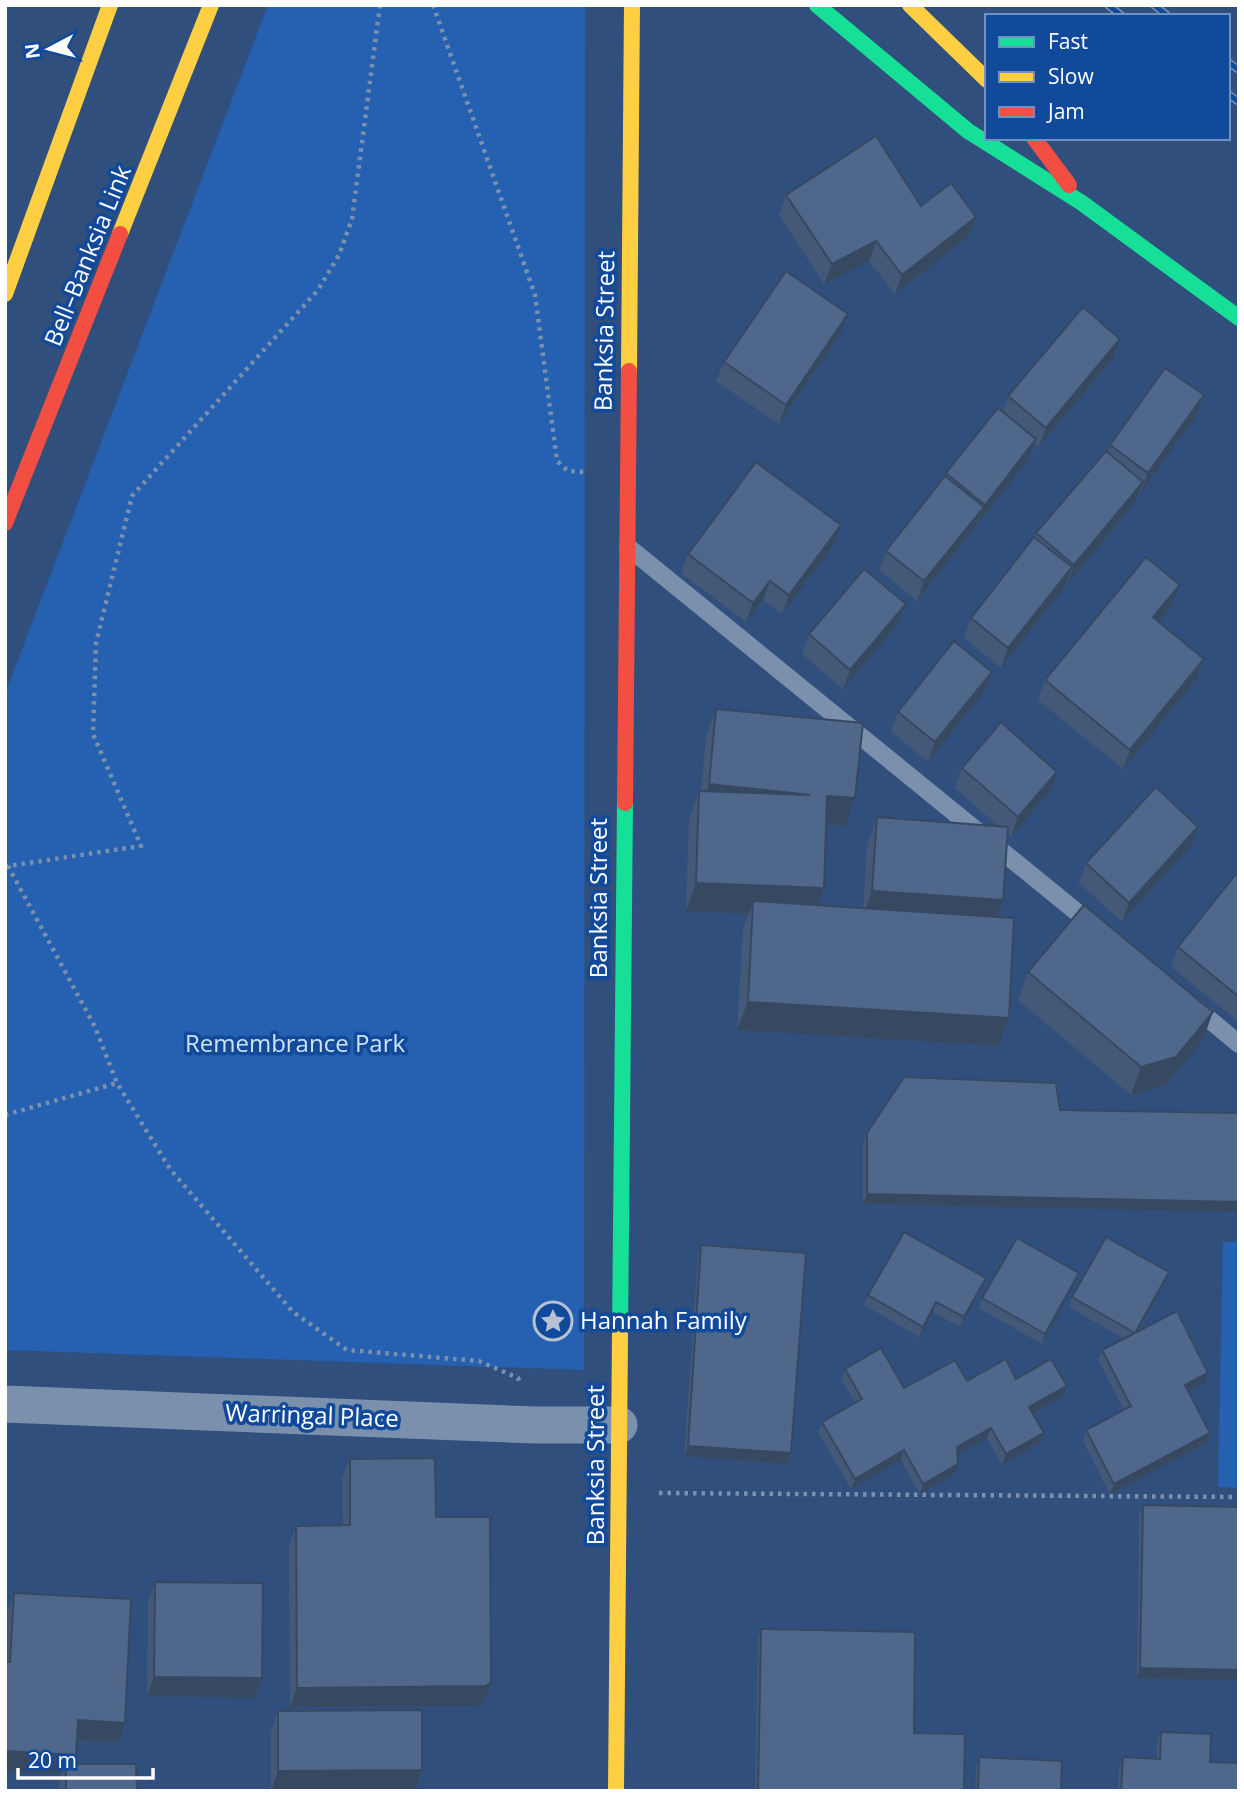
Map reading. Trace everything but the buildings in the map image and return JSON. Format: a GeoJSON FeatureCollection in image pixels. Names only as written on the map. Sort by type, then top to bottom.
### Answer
{"type":"FeatureCollection","features":[{"type":"Feature","properties":{"kind":"main road"},"geometry":{"type":"LineString","coordinates":[[5,295],[110,5]]}},
{"type":"Feature","properties":{"kind":"main road","name":"Bell–Banksia Link"},"geometry":{"type":"LineString","coordinates":[[5,523],[211,5]]}},
{"type":"Feature","properties":{"kind":"main road","name":"Banksia Street"},"geometry":{"type":"LineString","coordinates":[[616,1791],[625,544],[632,5]]}},
{"type":"Feature","properties":{"kind":"main road"},"geometry":{"type":"LineString","coordinates":[[817,5],[968,131],[1082,204],[1239,318]]}},
{"type":"Feature","properties":{"kind":"main road"},"geometry":{"type":"LineString","coordinates":[[910,5],[985,78]]}},
{"type":"Feature","properties":{"kind":"main road"},"geometry":{"type":"LineString","coordinates":[[1035,140],[1082,204]]}},
{"type":"Feature","properties":{"kind":"street","name":"Warringal Place"},"geometry":{"type":"LineString","coordinates":[[5,1404],[535,1426],[619,1425]]}},
{"type":"Feature","properties":{"kind":"lane"},"geometry":{"type":"LineString","coordinates":[[625,544],[1110,939]]}},
{"type":"Feature","properties":{"kind":"lane"},"geometry":{"type":"LineString","coordinates":[[1174,991],[1239,1044]]}},
{"type":"Feature","properties":{"kind":"path"},"geometry":{"type":"LineString","coordinates":[[380,5],[352,219],[339,255],[318,290],[132,496],[96,643],[93,734],[141,846],[8,866],[95,1027],[117,1083],[170,1169],[293,1312],[347,1350],[479,1362],[518,1378],[535,1426]]}},
{"type":"Feature","properties":{"kind":"path"},"geometry":{"type":"LineString","coordinates":[[433,5],[535,295],[557,461],[568,471],[626,474]]}},
{"type":"Feature","properties":{"kind":"path"},"geometry":{"type":"LineString","coordinates":[[5,1115],[117,1083]]}},
{"type":"Feature","properties":{"kind":"path"},"geometry":{"type":"LineString","coordinates":[[619,1493],[1239,1497]]}},
{"type":"Feature","properties":{"kind":"green space","name":"Remembrance Park"},"geometry":{"type":"Polygon","coordinates":[[[268,5],[585,5],[584,1370],[5,1350],[5,694],[268,5]]]}},
{"type":"Feature","properties":{"kind":"green space"},"geometry":{"type":"Polygon","coordinates":[[[1223,1242],[1239,1242],[1239,1488],[1218,1487],[1223,1242]]]}},
{"type":"Feature","properties":{"kind":"railway"},"geometry":{"type":"LineString","coordinates":[[1108,5],[1119,14]]}},
{"type":"Feature","properties":{"kind":"railway"},"geometry":{"type":"LineString","coordinates":[[1154,5],[1165,14]]}},
{"type":"Feature","properties":{"kind":"railway"},"geometry":{"type":"LineString","coordinates":[[1230,63],[1239,70]]}},
{"type":"Feature","properties":{"kind":"railway"},"geometry":{"type":"LineString","coordinates":[[1230,95],[1239,102]]}},
{"type":"Feature","properties":{"kind":"traffic: fast"},"geometry":{"type":"LineString","coordinates":[[817,5],[968,131],[1082,203],[1239,318]]}},
{"type":"Feature","properties":{"kind":"traffic: fast"},"geometry":{"type":"LineString","coordinates":[[620,1335],[625,803]]}},
{"type":"Feature","properties":{"kind":"traffic: slow"},"geometry":{"type":"LineString","coordinates":[[5,294],[110,5]]}},
{"type":"Feature","properties":{"kind":"traffic: slow"},"geometry":{"type":"LineString","coordinates":[[120,234],[211,5]]}},
{"type":"Feature","properties":{"kind":"traffic: slow"},"geometry":{"type":"LineString","coordinates":[[629,371],[632,5]]}},
{"type":"Feature","properties":{"kind":"traffic: slow"},"geometry":{"type":"LineString","coordinates":[[910,5],[985,78]]}},
{"type":"Feature","properties":{"kind":"traffic: slow"},"geometry":{"type":"LineString","coordinates":[[616,1791],[620,1335]]}},
{"type":"Feature","properties":{"kind":"traffic: jam"},"geometry":{"type":"LineString","coordinates":[[1035,140],[1069,185]]}},
{"type":"Feature","properties":{"kind":"traffic: jam"},"geometry":{"type":"LineString","coordinates":[[5,523],[120,234]]}},
{"type":"Feature","properties":{"kind":"traffic: jam"},"geometry":{"type":"LineString","coordinates":[[625,803],[629,371]]}},
{"type":"Feature","properties":{"kind":"place","name":"Hannah Family"},"geometry":{"type":"Point","coordinates":[553,1321]}}]}
